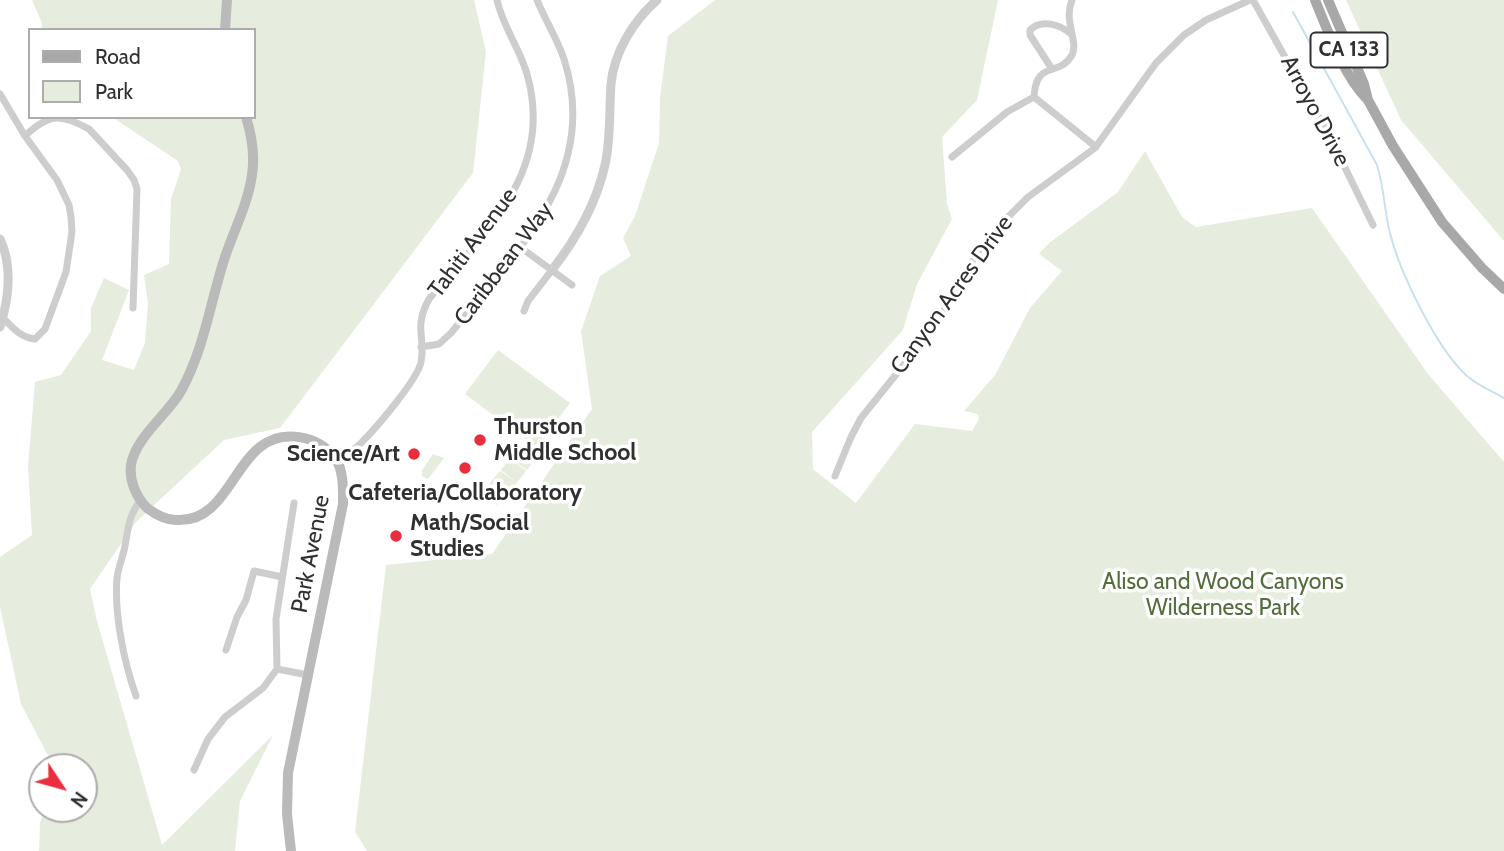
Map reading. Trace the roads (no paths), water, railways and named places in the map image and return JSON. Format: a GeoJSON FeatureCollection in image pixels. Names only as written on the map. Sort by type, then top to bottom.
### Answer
{"type":"FeatureCollection","features":[{"type":"Feature","properties":{"kind":"main road"},"geometry":{"type":"LineString","coordinates":[[225,28],[227,0]]}},
{"type":"Feature","properties":{"kind":"main road","name":"CA 133"},"geometry":{"type":"LineString","coordinates":[[1315,0],[1357,89],[1368,100]]}},
{"type":"Feature","properties":{"kind":"main road","name":"CA 133"},"geometry":{"type":"LineString","coordinates":[[1328,0],[1364,84],[1368,100],[1393,146],[1442,222],[1504,289]]}},
{"type":"Feature","properties":{"kind":"main road"},"geometry":{"type":"LineString","coordinates":[[247,119],[251,133],[253,159],[248,191],[223,264],[203,342],[178,396],[139,445],[133,457],[131,477],[140,501],[150,510],[170,520],[190,519],[200,516],[217,503],[257,449],[266,443],[285,437],[315,440],[337,460]]}},
{"type":"Feature","properties":{"kind":"main road","name":"Park Avenue"},"geometry":{"type":"LineString","coordinates":[[291,851],[287,814],[288,773],[343,504],[343,484],[337,460]]}},
{"type":"Feature","properties":{"kind":"street","name":"Tahiti Avenue"},"geometry":{"type":"LineString","coordinates":[[337,460],[362,443],[414,378],[421,363],[420,323],[429,299],[506,205],[518,186],[530,153],[533,120],[531,88],[496,0]]}},
{"type":"Feature","properties":{"kind":"street","name":"Caribbean Way"},"geometry":{"type":"LineString","coordinates":[[421,347],[439,344],[452,333],[520,247],[553,199],[567,159],[572,127],[570,92],[564,60],[537,0]]}},
{"type":"Feature","properties":{"kind":"street"},"geometry":{"type":"LineString","coordinates":[[524,311],[528,301],[580,231],[598,192],[609,146],[611,82],[616,61],[646,4],[657,0]]}},
{"type":"Feature","properties":{"kind":"street"},"geometry":{"type":"LineString","coordinates":[[952,158],[1007,112],[1034,97],[1038,77],[1070,57],[1074,49],[1067,16],[1072,0]]}},
{"type":"Feature","properties":{"kind":"street","name":"Canyon Acres Drive"},"geometry":{"type":"LineString","coordinates":[[835,476],[861,418],[935,326],[979,250],[1017,205],[1096,147],[1137,89],[1172,46],[1206,20],[1252,0]]}},
{"type":"Feature","properties":{"kind":"street","name":"Arroyo Drive"},"geometry":{"type":"LineString","coordinates":[[1252,0],[1331,139],[1373,225]]}},
{"type":"Feature","properties":{"kind":"street"},"geometry":{"type":"LineString","coordinates":[[1052,69],[1030,35],[1031,27],[1056,25],[1071,34]]}},
{"type":"Feature","properties":{"kind":"street"},"geometry":{"type":"LineString","coordinates":[[0,94],[25,136],[57,180],[69,205],[72,232],[66,272],[46,329],[36,340],[19,334],[1,322],[9,267],[0,239]]}},
{"type":"Feature","properties":{"kind":"street"},"geometry":{"type":"LineString","coordinates":[[1034,97],[1096,147]]}},
{"type":"Feature","properties":{"kind":"street"},"geometry":{"type":"LineString","coordinates":[[25,136],[45,119]]}},
{"type":"Feature","properties":{"kind":"street"},"geometry":{"type":"LineString","coordinates":[[73,119],[89,129],[134,180],[137,200],[133,308]]}},
{"type":"Feature","properties":{"kind":"street"},"geometry":{"type":"LineString","coordinates":[[520,247],[572,285]]}},
{"type":"Feature","properties":{"kind":"street"},"geometry":{"type":"LineString","coordinates":[[136,696],[124,654],[117,578],[129,523],[133,510],[140,501]]}},
{"type":"Feature","properties":{"kind":"street"},"geometry":{"type":"LineString","coordinates":[[194,770],[208,739],[225,718],[262,688],[277,669],[276,619],[294,503]]}},
{"type":"Feature","properties":{"kind":"street"},"geometry":{"type":"LineString","coordinates":[[226,650],[246,600],[254,571],[282,577]]}},
{"type":"Feature","properties":{"kind":"street"},"geometry":{"type":"LineString","coordinates":[[277,669],[308,675]]}},
{"type":"Feature","properties":{"kind":"waterway"},"geometry":{"type":"LineString","coordinates":[[1293,12],[1377,165],[1394,246],[1409,286],[1431,328],[1467,376],[1504,398]]}},
{"type":"Feature","properties":{"kind":"place","name":"Thurston Middle School"},"geometry":{"type":"Point","coordinates":[480,440]}},
{"type":"Feature","properties":{"kind":"place","name":"Science/Art"},"geometry":{"type":"Point","coordinates":[414,454]}},
{"type":"Feature","properties":{"kind":"place","name":"Cafeteria/Collaboratory"},"geometry":{"type":"Point","coordinates":[465,468]}},
{"type":"Feature","properties":{"kind":"place","name":"Math/Social Studies"},"geometry":{"type":"Point","coordinates":[396,536]}},
{"type":"Feature","properties":{"kind":"park label","name":"Aliso and Wood Canyons Wilderness Park"},"geometry":{"type":"Point","coordinates":[1223,595]}}]}
